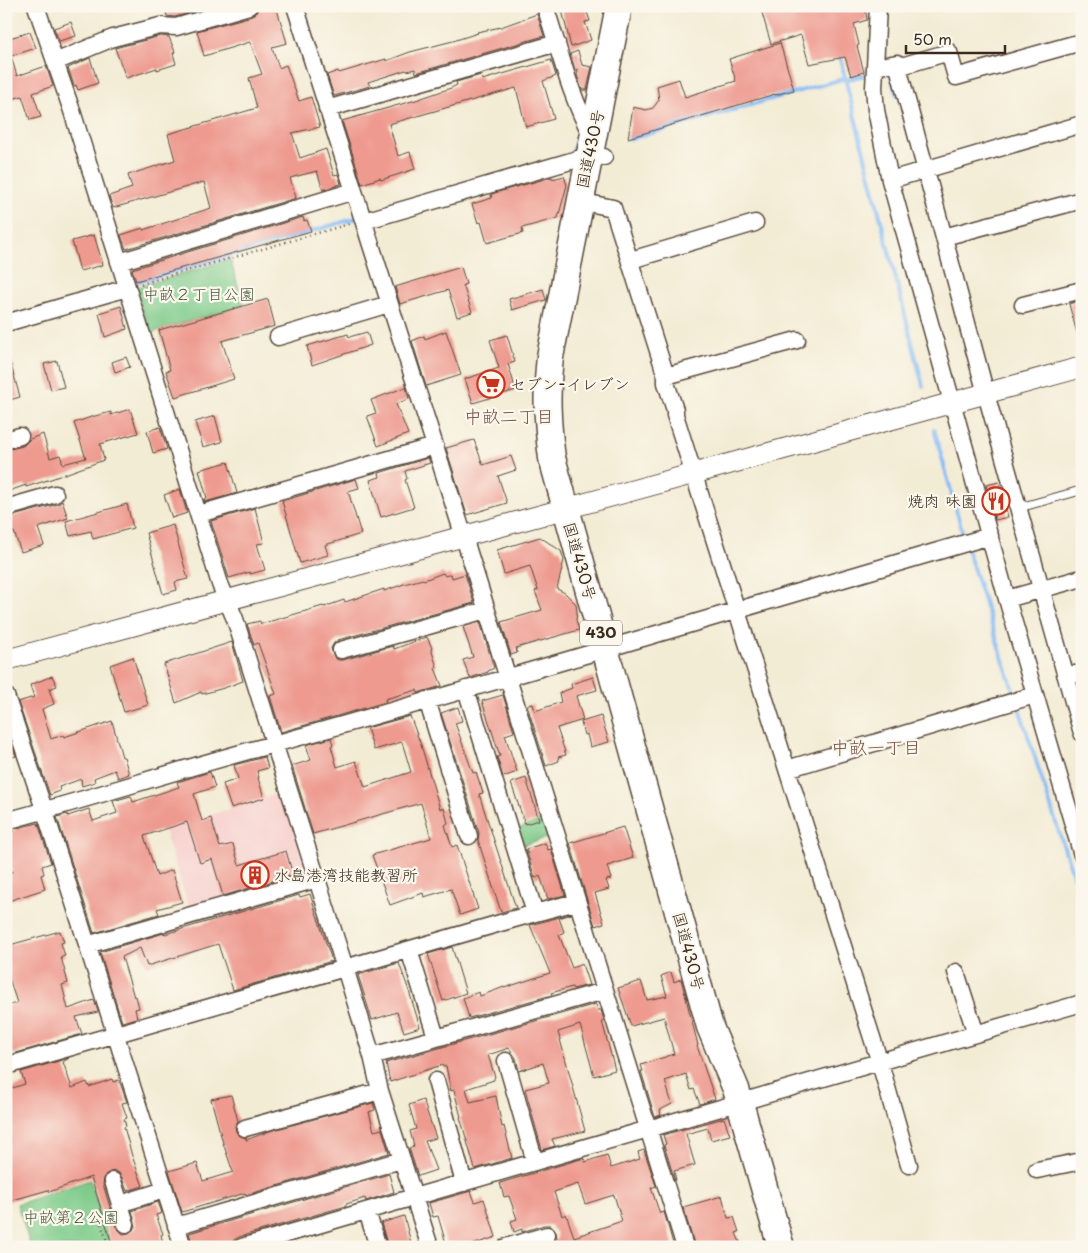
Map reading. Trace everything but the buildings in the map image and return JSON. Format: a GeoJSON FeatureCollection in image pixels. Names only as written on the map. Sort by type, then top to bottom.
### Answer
{"type":"FeatureCollection","features":[{"type":"Feature","properties":{"kind":"highway","name":"国道430号"},"geometry":{"type":"LineString","coordinates":[[598,150],[619,6]]}},
{"type":"Feature","properties":{"kind":"highway","name":"国道430号"},"geometry":{"type":"LineString","coordinates":[[634,6],[598,150],[587,203],[566,363],[564,401],[572,465],[574,507],[662,803],[718,1001],[737,1055],[781,1247]]}},
{"type":"Feature","properties":{"kind":"highway","name":"国道430号"},"geometry":{"type":"LineString","coordinates":[[748,1101],[797,1247]]}},
{"type":"Feature","properties":{"kind":"street"},"geometry":{"type":"LineString","coordinates":[[36,6],[220,584],[228,601],[317,879],[372,1056],[380,1091],[401,1160],[430,1247]]}},
{"type":"Feature","properties":{"kind":"street"},"geometry":{"type":"LineString","coordinates":[[55,62],[113,38],[160,26],[176,28],[249,6]]}},
{"type":"Feature","properties":{"kind":"street"},"geometry":{"type":"LineString","coordinates":[[295,6],[464,537],[576,902],[685,1247]]}},
{"type":"Feature","properties":{"kind":"street"},"geometry":{"type":"LineString","coordinates":[[364,221],[598,150],[584,120],[546,6]]}},
{"type":"Feature","properties":{"kind":"street"},"geometry":{"type":"LineString","coordinates":[[877,8],[874,88],[876,110],[890,180],[1008,600],[1023,698],[1082,855]]}},
{"type":"Feature","properties":{"kind":"street"},"geometry":{"type":"LineString","coordinates":[[328,109],[557,43]]}},
{"type":"Feature","properties":{"kind":"street"},"geometry":{"type":"LineString","coordinates":[[898,67],[949,52],[956,77],[1074,44]]}},
{"type":"Feature","properties":{"kind":"street"},"geometry":{"type":"LineString","coordinates":[[875,67],[896,63],[898,67],[922,168],[944,238],[1018,508],[1039,593],[1082,733]]}},
{"type":"Feature","properties":{"kind":"street"},"geometry":{"type":"LineString","coordinates":[[890,180],[922,168],[1082,124]]}},
{"type":"Feature","properties":{"kind":"street"},"geometry":{"type":"LineString","coordinates":[[119,262],[354,191]]}},
{"type":"Feature","properties":{"kind":"street"},"geometry":{"type":"LineString","coordinates":[[944,238],[1082,200]]}},
{"type":"Feature","properties":{"kind":"street"},"geometry":{"type":"LineString","coordinates":[[587,203],[614,208],[666,376],[666,383],[675,415],[879,1059],[910,1165]]}},
{"type":"Feature","properties":{"kind":"street"},"geometry":{"type":"LineString","coordinates":[[631,260],[755,223]]}},
{"type":"Feature","properties":{"kind":"street"},"geometry":{"type":"LineString","coordinates":[[6,323],[127,288]]}},
{"type":"Feature","properties":{"kind":"street"},"geometry":{"type":"LineString","coordinates":[[1023,305],[1082,290]]}},
{"type":"Feature","properties":{"kind":"street"},"geometry":{"type":"LineString","coordinates":[[278,337],[389,304]]}},
{"type":"Feature","properties":{"kind":"street"},"geometry":{"type":"LineString","coordinates":[[666,376],[797,340]]}},
{"type":"Feature","properties":{"kind":"street"},"geometry":{"type":"LineString","coordinates":[[6,660],[464,537],[1082,367]]}},
{"type":"Feature","properties":{"kind":"street"},"geometry":{"type":"LineString","coordinates":[[198,514],[435,446]]}},
{"type":"Feature","properties":{"kind":"street"},"geometry":{"type":"LineString","coordinates":[[6,508],[55,494]]}},
{"type":"Feature","properties":{"kind":"street"},"geometry":{"type":"LineString","coordinates":[[6,821],[40,809],[614,646],[736,606],[990,536]]}},
{"type":"Feature","properties":{"kind":"street"},"geometry":{"type":"LineString","coordinates":[[1008,600],[1039,593],[1082,578]]}},
{"type":"Feature","properties":{"kind":"street"},"geometry":{"type":"LineString","coordinates":[[341,650],[486,610]]}},
{"type":"Feature","properties":{"kind":"street"},"geometry":{"type":"LineString","coordinates":[[1065,674],[1082,674]]}},
{"type":"Feature","properties":{"kind":"street"},"geometry":{"type":"LineString","coordinates":[[466,689],[535,913]]}},
{"type":"Feature","properties":{"kind":"street"},"geometry":{"type":"LineString","coordinates":[[6,696],[40,809],[87,946],[110,1035],[161,1191],[183,1247]]}},
{"type":"Feature","properties":{"kind":"street"},"geometry":{"type":"LineString","coordinates":[[787,769],[1023,698]]}},
{"type":"Feature","properties":{"kind":"street"},"geometry":{"type":"LineString","coordinates":[[427,700],[469,836]]}},
{"type":"Feature","properties":{"kind":"street"},"geometry":{"type":"LineString","coordinates":[[87,946],[317,879]]}},
{"type":"Feature","properties":{"kind":"street"},"geometry":{"type":"LineString","coordinates":[[6,1066],[576,902]]}},
{"type":"Feature","properties":{"kind":"street"},"geometry":{"type":"LineString","coordinates":[[409,950],[436,1037]]}},
{"type":"Feature","properties":{"kind":"street"},"geometry":{"type":"LineString","coordinates":[[956,972],[976,1034]]}},
{"type":"Feature","properties":{"kind":"street"},"geometry":{"type":"LineString","coordinates":[[372,1056],[604,991]]}},
{"type":"Feature","properties":{"kind":"street"},"geometry":{"type":"LineString","coordinates":[[246,1246],[748,1101],[879,1059],[976,1034],[1082,1003]]}},
{"type":"Feature","properties":{"kind":"street"},"geometry":{"type":"LineString","coordinates":[[506,1061],[535,1162]]}},
{"type":"Feature","properties":{"kind":"street"},"geometry":{"type":"LineString","coordinates":[[436,1081],[464,1183]]}},
{"type":"Feature","properties":{"kind":"street"},"geometry":{"type":"LineString","coordinates":[[245,1128],[380,1091]]}},
{"type":"Feature","properties":{"kind":"street"},"geometry":{"type":"LineString","coordinates":[[176,1226],[401,1160]]}},
{"type":"Feature","properties":{"kind":"street"},"geometry":{"type":"LineString","coordinates":[[1037,1170],[1082,1161]]}},
{"type":"Feature","properties":{"kind":"street"},"geometry":{"type":"LineString","coordinates":[[114,1181],[126,1224]]}},
{"type":"Feature","properties":{"kind":"street"},"geometry":{"type":"LineString","coordinates":[[120,1204],[161,1191]]}},
{"type":"Feature","properties":{"kind":"street"},"geometry":{"type":"LineString","coordinates":[[367,1211],[378,1247]]}},
{"type":"Feature","properties":{"kind":"street"},"geometry":{"type":"LineString","coordinates":[[506,1247],[547,1235]]}},
{"type":"Feature","properties":{"kind":"lane"},"geometry":{"type":"LineString","coordinates":[[1018,508],[1082,490]]}},
{"type":"Feature","properties":{"kind":"path"},"geometry":{"type":"LineString","coordinates":[[127,288],[364,221]]}},
{"type":"Feature","properties":{"kind":"path"},"geometry":{"type":"LineString","coordinates":[[101,1224],[109,1247]]}},
{"type":"Feature","properties":{"kind":"shaded area"},"geometry":{"type":"Polygon","coordinates":[[[282,792],[308,876],[190,911],[164,830],[282,792]]]}},
{"type":"Feature","properties":{"kind":"green space","name":"中畝２丁目公園"},"geometry":{"type":"Polygon","coordinates":[[[230,259],[244,305],[150,333],[135,288],[230,259]]]}},
{"type":"Feature","properties":{"kind":"green space"},"geometry":{"type":"Polygon","coordinates":[[[543,820],[549,837],[523,845],[518,829],[543,820]]]}},
{"type":"Feature","properties":{"kind":"green space","name":"中畝第２公園"},"geometry":{"type":"Polygon","coordinates":[[[90,1180],[111,1247],[31,1247],[17,1204],[90,1180]]]}},
{"type":"Feature","properties":{"kind":"waterway"},"geometry":{"type":"LineString","coordinates":[[839,54],[923,386]]}},
{"type":"Feature","properties":{"kind":"waterway"},"geometry":{"type":"LineString","coordinates":[[891,73],[897,95]]}},
{"type":"Feature","properties":{"kind":"waterway"},"geometry":{"type":"LineString","coordinates":[[846,80],[865,75]]}},
{"type":"Feature","properties":{"kind":"waterway"},"geometry":{"type":"LineString","coordinates":[[630,139],[846,78]]}},
{"type":"Feature","properties":{"kind":"waterway"},"geometry":{"type":"LineString","coordinates":[[572,156],[578,133]]}},
{"type":"Feature","properties":{"kind":"waterway"},"geometry":{"type":"LineString","coordinates":[[134,283],[357,218]]}},
{"type":"Feature","properties":{"kind":"waterway"},"geometry":{"type":"LineString","coordinates":[[934,429],[964,538]]}},
{"type":"Feature","properties":{"kind":"waterway"},"geometry":{"type":"LineString","coordinates":[[967,549],[1015,696]]}},
{"type":"Feature","properties":{"kind":"waterway"},"geometry":{"type":"LineString","coordinates":[[1018,705],[1082,903]]}},
{"type":"Feature","properties":{"kind":"waterway"},"geometry":{"type":"LineString","coordinates":[[1076,735],[1082,754]]}},
{"type":"Feature","properties":{"kind":"place","name":"セブン-イレブン"},"geometry":{"type":"Point","coordinates":[491,384]}},
{"type":"Feature","properties":{"kind":"place","name":"焼肉 味園"},"geometry":{"type":"Point","coordinates":[996,501]}},
{"type":"Feature","properties":{"kind":"place","name":"水島港湾技能教習所"},"geometry":{"type":"Point","coordinates":[255,875]}},
{"type":"Feature","properties":{"kind":"district","name":"中畝二丁目"},"geometry":{"type":"Point","coordinates":[509,417]}},
{"type":"Feature","properties":{"kind":"district","name":"中畝一丁目"},"geometry":{"type":"Point","coordinates":[876,748]}}]}
